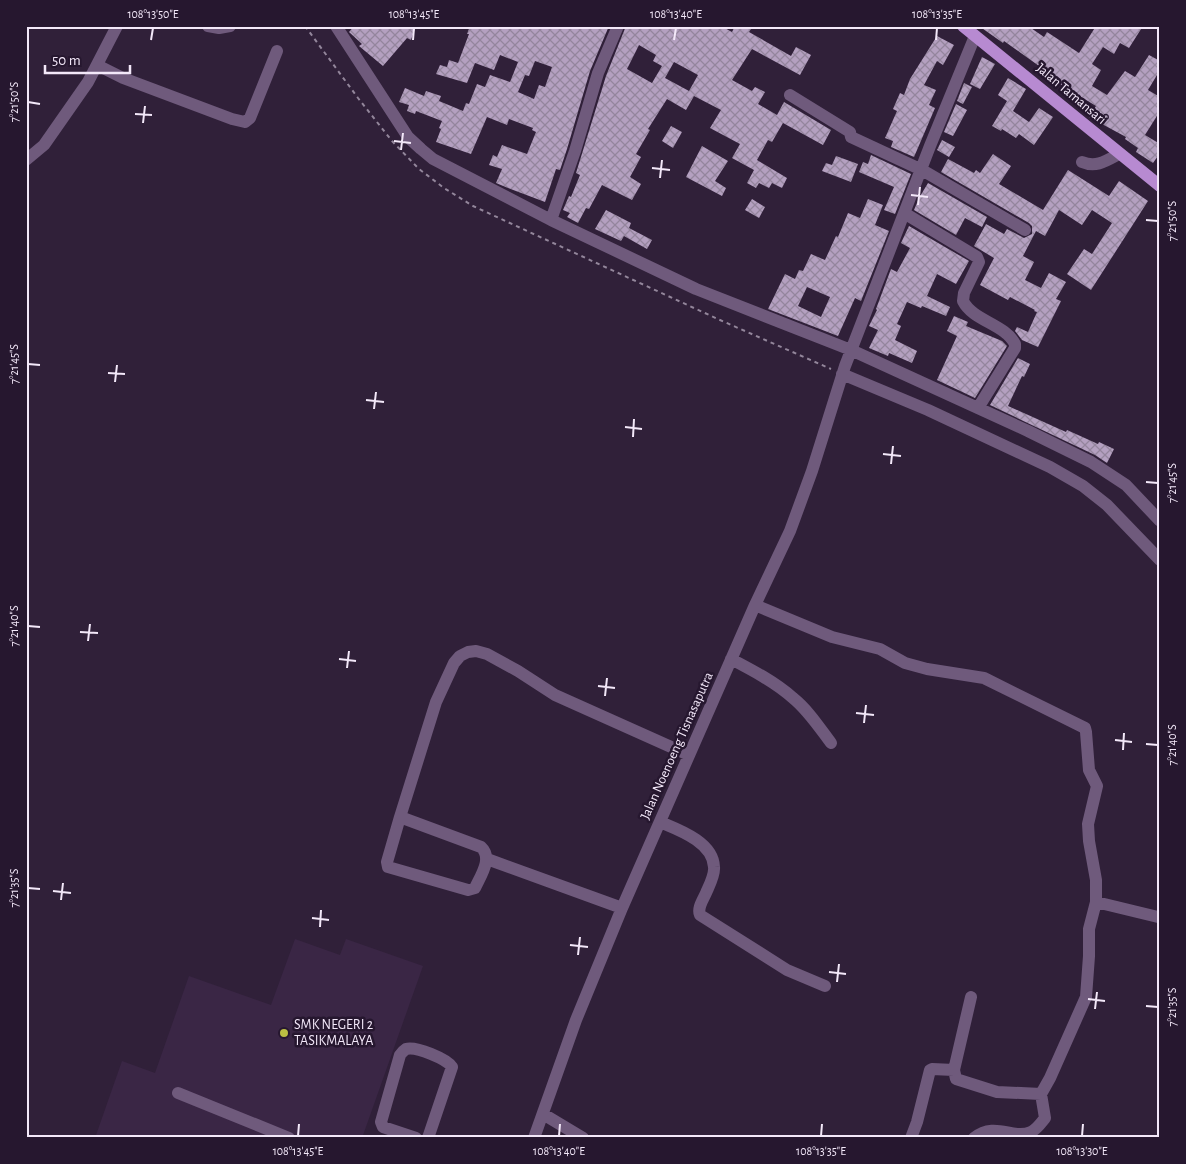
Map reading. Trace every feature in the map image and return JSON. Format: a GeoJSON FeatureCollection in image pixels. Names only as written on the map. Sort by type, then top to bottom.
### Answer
{"type":"FeatureCollection","features":[{"type":"Feature","properties":{"kind":"main road","name":"Jalan Tamansari"},"geometry":{"type":"LineString","coordinates":[[964,26],[1160,186]]}},
{"type":"Feature","properties":{"kind":"street"},"geometry":{"type":"LineString","coordinates":[[26,160],[44,145],[88,82],[117,26]]}},
{"type":"Feature","properties":{"kind":"street"},"geometry":{"type":"LineString","coordinates":[[208,26],[219,28],[230,26]]}},
{"type":"Feature","properties":{"kind":"street"},"geometry":{"type":"LineString","coordinates":[[336,26],[408,137],[433,159],[551,220],[847,361],[928,410],[1050,467],[1083,486],[1107,505],[1160,560]]}},
{"type":"Feature","properties":{"kind":"street"},"geometry":{"type":"LineString","coordinates":[[551,220],[598,73],[618,26]]}},
{"type":"Feature","properties":{"kind":"street","name":"Jalan Noenoeng Tisnasaputra"},"geometry":{"type":"LineString","coordinates":[[534,1138],[576,1020],[622,908],[755,605],[790,531],[812,471],[847,361],[975,36]]}},
{"type":"Feature","properties":{"kind":"street"},"geometry":{"type":"LineString","coordinates":[[97,65],[124,78],[232,119],[245,122],[250,118],[277,51]]}},
{"type":"Feature","properties":{"kind":"street"},"geometry":{"type":"LineString","coordinates":[[790,95],[850,132],[851,137],[922,170],[1025,230]]}},
{"type":"Feature","properties":{"kind":"street"},"geometry":{"type":"LineString","coordinates":[[1082,162],[1088,165],[1098,164],[1119,154]]}},
{"type":"Feature","properties":{"kind":"street"},"geometry":{"type":"LineString","coordinates":[[904,213],[977,257],[979,262],[964,293],[963,302],[969,310],[1005,333],[1015,344],[1015,348],[978,408]]}},
{"type":"Feature","properties":{"kind":"street"},"geometry":{"type":"LineString","coordinates":[[847,361],[978,408],[1091,462],[1126,485],[1160,520]]}},
{"type":"Feature","properties":{"kind":"street"},"geometry":{"type":"LineString","coordinates":[[755,605],[832,638],[880,649],[891,657],[905,663],[927,669],[984,678],[1045,710],[1082,726],[1086,732],[1090,770],[1097,786],[1088,824],[1096,880],[1096,902],[1089,929],[1086,997],[1041,1094],[1045,1118],[1030,1132],[1022,1134],[999,1130],[985,1131],[974,1138]]}},
{"type":"Feature","properties":{"kind":"street"},"geometry":{"type":"LineString","coordinates":[[400,818],[482,847],[486,852],[487,859],[475,888],[471,890],[392,869],[388,867],[387,862],[400,818],[436,702],[454,663],[468,652],[476,651],[487,654],[555,695],[689,755]]}},
{"type":"Feature","properties":{"kind":"street"},"geometry":{"type":"LineString","coordinates":[[731,659],[762,676],[794,698],[830,742]]}},
{"type":"Feature","properties":{"kind":"street"},"geometry":{"type":"LineString","coordinates":[[660,822],[683,831],[698,840],[706,848],[711,858],[714,867],[710,885],[699,908],[700,915],[787,970],[824,986]]}},
{"type":"Feature","properties":{"kind":"street"},"geometry":{"type":"LineString","coordinates":[[487,859],[622,908]]}},
{"type":"Feature","properties":{"kind":"street"},"geometry":{"type":"LineString","coordinates":[[1096,902],[1158,917]]}},
{"type":"Feature","properties":{"kind":"street"},"geometry":{"type":"LineString","coordinates":[[970,997],[954,1070],[955,1077],[959,1081],[997,1092],[1041,1094]]}},
{"type":"Feature","properties":{"kind":"street"},"geometry":{"type":"LineString","coordinates":[[416,1138],[382,1127],[381,1122],[400,1055],[403,1051],[410,1049],[416,1049],[445,1059],[452,1066],[428,1138]]}},
{"type":"Feature","properties":{"kind":"street"},"geometry":{"type":"LineString","coordinates":[[910,1138],[918,1122],[930,1070],[954,1070]]}},
{"type":"Feature","properties":{"kind":"street"},"geometry":{"type":"LineString","coordinates":[[178,1093],[290,1138]]}},
{"type":"Feature","properties":{"kind":"street"},"geometry":{"type":"LineString","coordinates":[[543,1114],[584,1138]]}},
{"type":"Feature","properties":{"kind":"shaded area","name":"SMK NEGERI 2 TASIKMALAYA"},"geometry":{"type":"Polygon","coordinates":[[[295,939],[340,955],[346,939],[423,966],[362,1138],[95,1138],[122,1061],[155,1073],[189,976],[271,1005],[295,939]]]}},
{"type":"Feature","properties":{"kind":"building"},"geometry":{"type":"Polygon","coordinates":[[[354,26],[416,26],[411,40],[407,38],[383,66],[359,46],[362,44],[349,32],[354,26]]]}},
{"type":"Feature","properties":{"kind":"building"},"geometry":{"type":"Polygon","coordinates":[[[470,26],[609,26],[590,71],[560,170],[556,169],[545,202],[496,183],[502,169],[489,165],[493,155],[497,157],[502,145],[527,154],[536,132],[532,130],[533,128],[509,119],[507,125],[487,117],[471,154],[436,142],[442,121],[416,111],[415,114],[407,111],[409,105],[399,102],[405,88],[424,96],[426,91],[441,96],[439,101],[463,111],[466,103],[469,104],[477,84],[485,87],[490,75],[510,82],[518,62],[500,55],[494,70],[475,63],[467,83],[436,74],[440,65],[447,67],[449,60],[458,63],[469,34],[467,34],[470,26]],[[535,61],[529,76],[525,75],[518,92],[534,99],[539,85],[545,87],[552,67],[535,61]]]}},
{"type":"Feature","properties":{"kind":"building"},"geometry":{"type":"Polygon","coordinates":[[[626,26],[721,26],[732,32],[735,26],[753,26],[749,32],[791,56],[796,47],[811,55],[800,75],[752,49],[732,80],[752,91],[755,87],[765,92],[758,104],[777,115],[784,102],[831,130],[823,145],[783,123],[772,142],[768,140],[757,160],[787,178],[782,188],[772,183],[769,188],[759,183],[756,188],[747,183],[754,170],[732,158],[740,144],[710,128],[721,110],[694,96],[686,110],[667,99],[648,129],[650,130],[636,154],[641,157],[630,177],[641,184],[632,200],[602,185],[589,209],[586,208],[578,223],[567,217],[570,213],[563,210],[569,196],[571,197],[580,175],[576,173],[606,76],[626,26]],[[639,45],[627,69],[652,83],[662,66],[653,61],[656,55],[639,45]],[[674,62],[665,78],[689,91],[698,75],[674,62]]]}},
{"type":"Feature","properties":{"kind":"building"},"geometry":{"type":"Polygon","coordinates":[[[979,26],[1028,26],[1044,37],[1047,32],[1079,53],[1096,26],[1143,26],[1129,48],[1120,43],[1114,54],[1103,47],[1092,64],[1101,70],[1092,86],[1107,95],[1125,71],[1135,77],[1149,55],[1160,61],[1160,70],[1148,90],[1160,97],[1160,111],[1145,135],[1160,144],[1160,153],[1153,163],[1136,152],[1138,148],[1125,139],[1126,137],[1089,117],[1096,106],[1052,79],[1053,76],[1004,41],[1003,43],[979,26]]]}},
{"type":"Feature","properties":{"kind":"building"},"geometry":{"type":"Polygon","coordinates":[[[937,36],[954,45],[943,65],[937,61],[924,85],[936,90],[929,105],[935,108],[914,157],[891,147],[893,141],[885,138],[897,111],[893,109],[900,93],[904,95],[910,79],[937,36]]]}},
{"type":"Feature","properties":{"kind":"building"},"geometry":{"type":"Polygon","coordinates":[[[982,57],[995,64],[980,89],[970,84],[982,57]]]}},
{"type":"Feature","properties":{"kind":"building"},"geometry":{"type":"Polygon","coordinates":[[[1008,78],[1026,89],[1013,111],[1029,122],[1039,108],[1053,117],[1034,145],[1019,134],[1016,138],[1002,129],[1001,131],[992,126],[1007,101],[998,95],[1008,78]]]}},
{"type":"Feature","properties":{"kind":"building"},"geometry":{"type":"Polygon","coordinates":[[[964,83],[972,87],[963,104],[957,101],[964,83]]]}},
{"type":"Feature","properties":{"kind":"building"},"geometry":{"type":"Polygon","coordinates":[[[956,104],[967,110],[953,136],[944,132],[956,104]]]}},
{"type":"Feature","properties":{"kind":"building"},"geometry":{"type":"Polygon","coordinates":[[[671,126],[682,132],[673,148],[662,141],[671,126]]]}},
{"type":"Feature","properties":{"kind":"building"},"geometry":{"type":"Polygon","coordinates":[[[942,140],[955,147],[949,157],[937,150],[942,140]]]}},
{"type":"Feature","properties":{"kind":"building"},"geometry":{"type":"Polygon","coordinates":[[[702,146],[728,161],[715,181],[726,188],[722,196],[686,177],[702,146]]]}},
{"type":"Feature","properties":{"kind":"building"},"geometry":{"type":"Polygon","coordinates":[[[993,154],[1011,166],[999,184],[1043,210],[1068,170],[1109,196],[1119,181],[1148,201],[1091,290],[1067,274],[1084,249],[1092,254],[1112,223],[1092,210],[1082,225],[1059,210],[1045,236],[1036,231],[1023,256],[1034,262],[1025,280],[1041,288],[1049,273],[1066,282],[1056,299],[1061,301],[1038,347],[1022,340],[1015,331],[1017,327],[1028,332],[1037,312],[1010,297],[1008,300],[980,285],[994,258],[974,246],[986,224],[1004,234],[1007,229],[1024,238],[1032,234],[1032,226],[941,172],[948,159],[974,173],[976,170],[980,173],[993,154]]]}},
{"type":"Feature","properties":{"kind":"building"},"geometry":{"type":"Polygon","coordinates":[[[871,155],[911,174],[895,214],[884,210],[894,187],[859,172],[863,162],[868,164],[871,155]]]}},
{"type":"Feature","properties":{"kind":"building"},"geometry":{"type":"Polygon","coordinates":[[[836,156],[858,164],[851,182],[822,171],[826,163],[832,165],[836,156]]]}},
{"type":"Feature","properties":{"kind":"building"},"geometry":{"type":"Polygon","coordinates":[[[928,183],[987,217],[982,227],[965,218],[956,235],[914,210],[928,183]]]}},
{"type":"Feature","properties":{"kind":"building"},"geometry":{"type":"Polygon","coordinates":[[[752,199],[765,207],[759,218],[745,210],[752,199]]]}},
{"type":"Feature","properties":{"kind":"building"},"geometry":{"type":"Polygon","coordinates":[[[868,199],[883,205],[875,225],[889,231],[861,301],[855,298],[838,336],[768,309],[785,274],[795,279],[799,270],[803,271],[811,254],[825,260],[836,236],[838,237],[848,213],[860,218],[868,199]],[[807,287],[798,306],[821,317],[830,297],[807,287]]]}},
{"type":"Feature","properties":{"kind":"building"},"geometry":{"type":"Polygon","coordinates":[[[606,210],[631,223],[629,228],[652,240],[647,249],[624,236],[621,241],[595,229],[606,210]]]}},
{"type":"Feature","properties":{"kind":"building"},"geometry":{"type":"Polygon","coordinates":[[[909,226],[969,261],[956,284],[937,274],[927,296],[950,307],[946,316],[907,302],[897,324],[901,326],[895,340],[917,351],[912,363],[889,353],[888,356],[869,348],[878,330],[869,326],[877,310],[891,269],[897,272],[910,248],[901,243],[909,226]]]}},
{"type":"Feature","properties":{"kind":"building"},"geometry":{"type":"Polygon","coordinates":[[[954,316],[968,322],[966,326],[1002,341],[1007,346],[975,398],[937,380],[957,336],[947,331],[954,316]]]}},
{"type":"Feature","properties":{"kind":"building"},"geometry":{"type":"Polygon","coordinates":[[[1018,358],[1030,364],[1024,377],[1022,376],[1008,406],[1066,432],[1067,430],[1114,449],[1107,463],[1095,455],[990,405],[1018,358]]]}},
{"type":"Feature","properties":{"kind":"place","name":"SMK NEGERI 2 TASIKMALAYA"},"geometry":{"type":"Point","coordinates":[284,1033]}}]}
